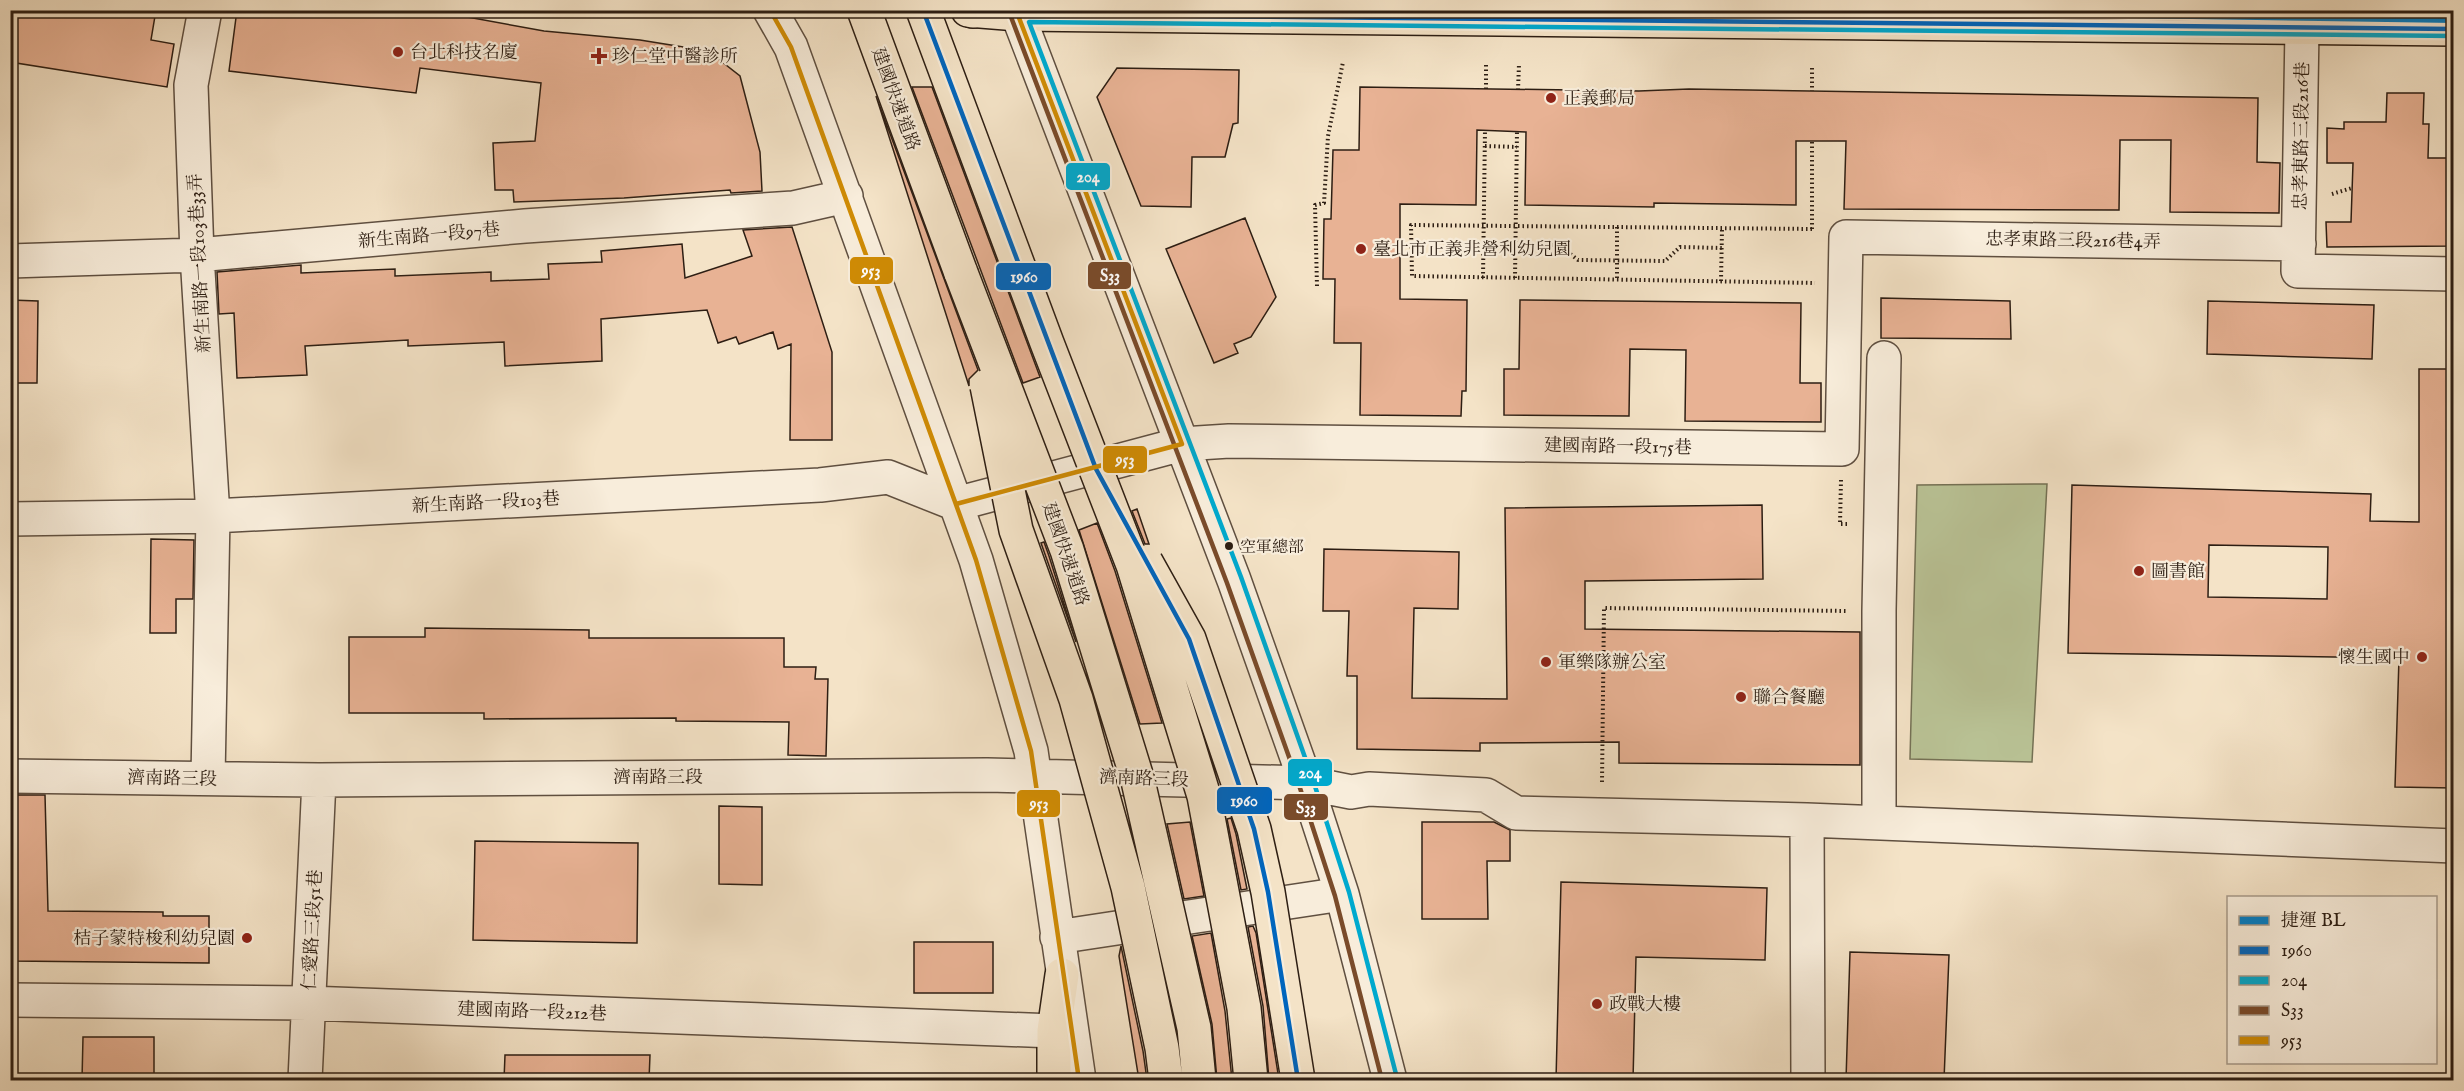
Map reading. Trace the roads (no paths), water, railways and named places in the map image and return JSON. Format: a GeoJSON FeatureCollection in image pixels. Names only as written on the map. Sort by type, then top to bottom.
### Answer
{"type":"FeatureCollection","features":[{"type":"Feature","properties":{"kind":"main road","name":"建國快速道路"},"geometry":{"type":"LineString","coordinates":[[864,10],[969,296],[1067,550],[1138,781],[1194,1028],[1199,1080]]}},
{"type":"Feature","properties":{"kind":"main road"},"geometry":{"type":"LineString","coordinates":[[923,10],[1133,565],[1204,796],[1244,1008],[1251,1080]]}},
{"type":"Feature","properties":{"kind":"main road"},"geometry":{"type":"LineString","coordinates":[[968,10],[2105,18],[2302,27],[2454,29]]}},
{"type":"Feature","properties":{"kind":"main road"},"geometry":{"type":"LineString","coordinates":[[969,296],[1016,530],[1076,699],[1125,876],[1162,1048],[1166,1080]]}},
{"type":"Feature","properties":{"kind":"main road"},"geometry":{"type":"LineString","coordinates":[[1096,469],[1189,639],[1254,829],[1268,892],[1298,1080]]}},
{"type":"Feature","properties":{"kind":"main road"},"geometry":{"type":"LineString","coordinates":[[1054,1080],[1054,1031],[1062,975]]}},
{"type":"Feature","properties":{"kind":"street","name":"新生南路一段103巷33弄"},"geometry":{"type":"LineString","coordinates":[[205,10],[191,84],[213,516],[208,778]]}},
{"type":"Feature","properties":{"kind":"street"},"geometry":{"type":"LineString","coordinates":[[770,10],[791,47],[976,560],[1036,775],[1062,975],[1079,1080]]}},
{"type":"Feature","properties":{"kind":"street"},"geometry":{"type":"LineString","coordinates":[[1017,12],[1234,580],[1306,783],[1342,894],[1390,1080]]}},
{"type":"Feature","properties":{"kind":"street","name":"忠孝東路三段216巷"},"geometry":{"type":"LineString","coordinates":[[2302,27],[2298,271],[2454,274]]}},
{"type":"Feature","properties":{"kind":"street","name":"新生南路一段97巷"},"geometry":{"type":"LineString","coordinates":[[10,261],[198,255],[513,227],[793,208],[846,196]]}},
{"type":"Feature","properties":{"kind":"street","name":"建國南路一段175巷"},"geometry":{"type":"LineString","coordinates":[[1182,444],[1271,440],[1842,449],[1846,237]]}},
{"type":"Feature","properties":{"kind":"street","name":"忠孝東路三段216巷4弄"},"geometry":{"type":"LineString","coordinates":[[1846,237],[2299,244]]}},
{"type":"Feature","properties":{"kind":"street"},"geometry":{"type":"LineString","coordinates":[[1879,822],[1879,611],[1884,358]]}},
{"type":"Feature","properties":{"kind":"street"},"geometry":{"type":"LineString","coordinates":[[956,504],[1182,444]]}},
{"type":"Feature","properties":{"kind":"street","name":"新生南路一段103巷"},"geometry":{"type":"LineString","coordinates":[[10,519],[213,516],[820,486],[888,477],[956,504]]}},
{"type":"Feature","properties":{"kind":"street","name":"濟南路三段"},"geometry":{"type":"LineString","coordinates":[[10,776],[319,780],[1036,775],[1306,783],[1352,792],[1369,789],[1486,795],[1516,813],[1879,822],[2454,846]]}},
{"type":"Feature","properties":{"kind":"street","name":"仁愛路三段51巷"},"geometry":{"type":"LineString","coordinates":[[305,1080],[319,780]]}},
{"type":"Feature","properties":{"kind":"street"},"geometry":{"type":"LineString","coordinates":[[1807,820],[1808,1080]]}},
{"type":"Feature","properties":{"kind":"street"},"geometry":{"type":"LineString","coordinates":[[1057,937],[1342,894]]}},
{"type":"Feature","properties":{"kind":"street","name":"建國南路一段212巷"},"geometry":{"type":"LineString","coordinates":[[10,1000],[308,1003],[1054,1031]]}},
{"type":"Feature","properties":{"kind":"metro line","name":"BL"},"geometry":{"type":"LineString","coordinates":[[1806,10],[2454,20]]}},
{"type":"Feature","properties":{"kind":"place","name":"台北科技名廈"},"geometry":{"type":"Point","coordinates":[398,52]}},
{"type":"Feature","properties":{"kind":"place","name":"珍仁堂中醫診所"},"geometry":{"type":"Point","coordinates":[599,56]}},
{"type":"Feature","properties":{"kind":"place","name":"正義郵局"},"geometry":{"type":"Point","coordinates":[1551,98]}},
{"type":"Feature","properties":{"kind":"place","name":"臺北市正義非營利幼兒園"},"geometry":{"type":"Point","coordinates":[1361,249]}},
{"type":"Feature","properties":{"kind":"place","name":"空軍總部"},"geometry":{"type":"Point","coordinates":[1229,546]}},
{"type":"Feature","properties":{"kind":"place","name":"圖書館"},"geometry":{"type":"Point","coordinates":[2139,571]}},
{"type":"Feature","properties":{"kind":"place","name":"懷生國中"},"geometry":{"type":"Point","coordinates":[2422,657]}},
{"type":"Feature","properties":{"kind":"place","name":"軍樂隊辦公室"},"geometry":{"type":"Point","coordinates":[1546,662]}},
{"type":"Feature","properties":{"kind":"place","name":"聯合餐廳"},"geometry":{"type":"Point","coordinates":[1741,697]}},
{"type":"Feature","properties":{"kind":"place","name":"桔子蒙特梭利幼兒園"},"geometry":{"type":"Point","coordinates":[247,938]}},
{"type":"Feature","properties":{"kind":"place","name":"政戰大樓"},"geometry":{"type":"Point","coordinates":[1597,1004]}}]}
